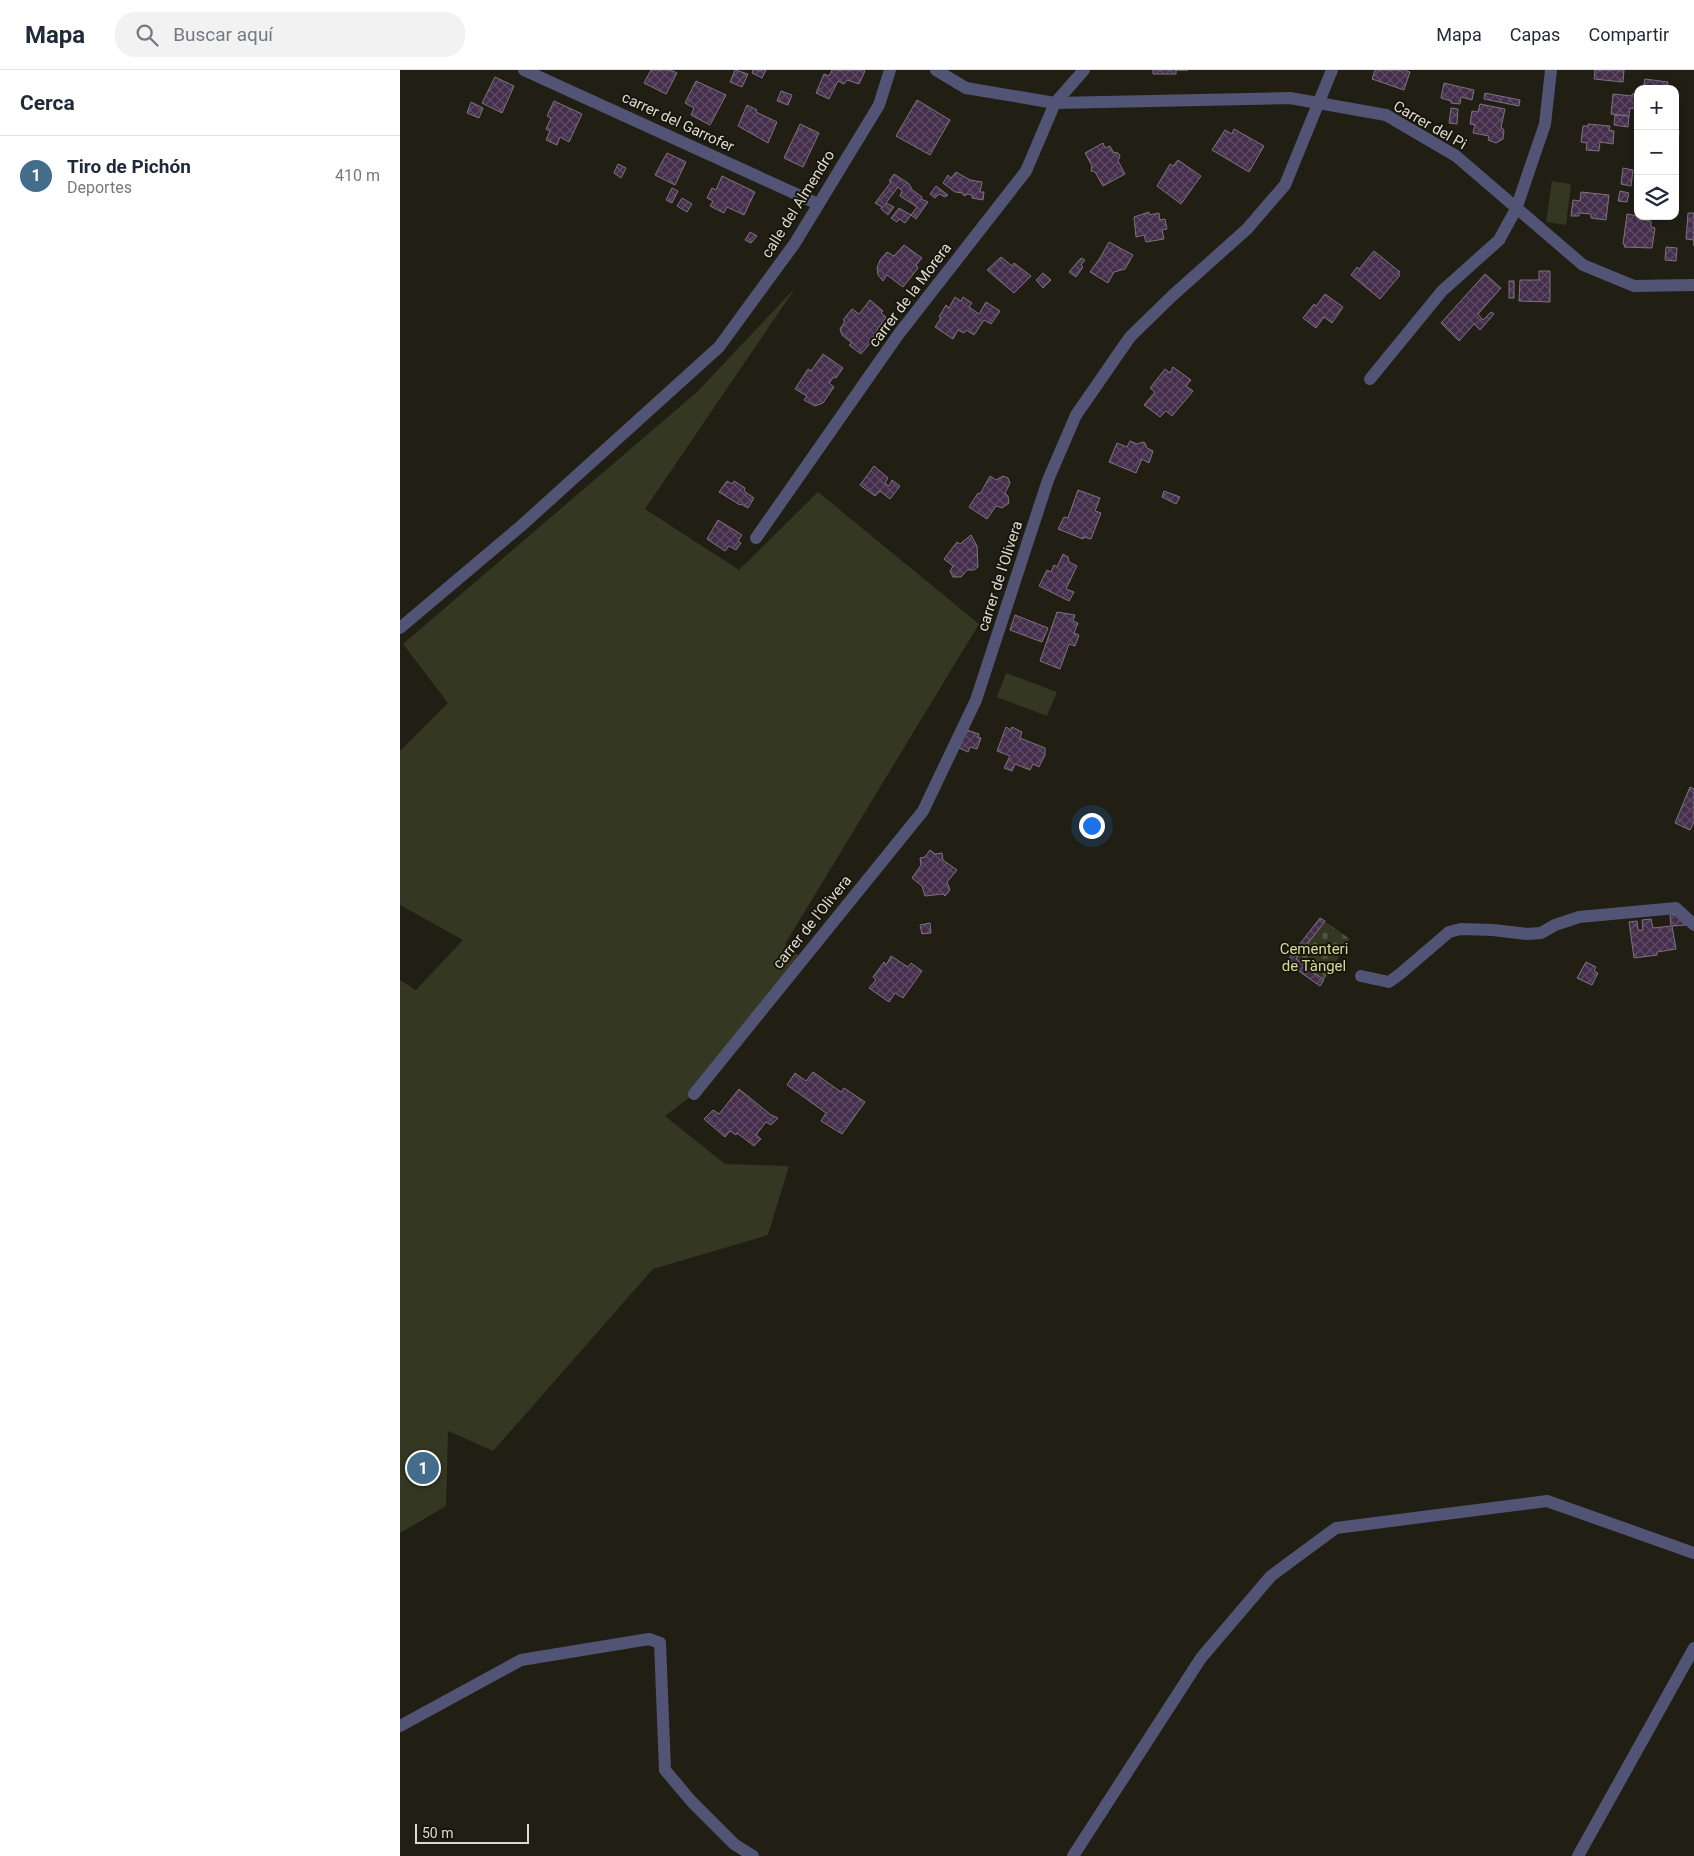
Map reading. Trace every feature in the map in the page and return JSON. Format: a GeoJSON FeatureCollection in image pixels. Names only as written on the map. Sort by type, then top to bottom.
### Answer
{"type":"FeatureCollection","features":[{"type":"Feature","properties":{"kind":"street","name":"carrer del Garrofer"},"geometry":{"type":"LineString","coordinates":[[524,70],[818,204]]}},
{"type":"Feature","properties":{"kind":"street","name":"calle del Almendro"},"geometry":{"type":"LineString","coordinates":[[400,628],[521,526],[720,347],[795,243],[879,105],[890,70]]}},
{"type":"Feature","properties":{"kind":"street","name":"Carrer del Pi"},"geometry":{"type":"LineString","coordinates":[[936,70],[966,88],[1055,103],[1290,98],[1386,115],[1456,156],[1583,265],[1634,286],[1694,285]]}},
{"type":"Feature","properties":{"kind":"street","name":"carrer de la Morera"},"geometry":{"type":"LineString","coordinates":[[756,538],[898,335],[1026,171],[1055,103],[1084,70]]}},
{"type":"Feature","properties":{"kind":"street","name":"carrer de l'Olivera"},"geometry":{"type":"LineString","coordinates":[[694,1094],[923,811],[976,700],[1048,480],[1076,415],[1130,337],[1172,296],[1247,229],[1285,185],[1332,70]]}},
{"type":"Feature","properties":{"kind":"street"},"geometry":{"type":"LineString","coordinates":[[1370,379],[1442,291],[1499,240],[1516,209],[1545,124],[1551,70]]}},
{"type":"Feature","properties":{"kind":"street"},"geometry":{"type":"LineString","coordinates":[[1361,976],[1389,982],[1449,932],[1461,929],[1527,934],[1541,933],[1555,925],[1579,917],[1676,908],[1694,925]]}},
{"type":"Feature","properties":{"kind":"street"},"geometry":{"type":"LineString","coordinates":[[1073,1856],[1201,1658],[1271,1576],[1336,1528],[1547,1501],[1694,1553]]}},
{"type":"Feature","properties":{"kind":"street"},"geometry":{"type":"LineString","coordinates":[[400,1726],[521,1660],[649,1639],[660,1643],[665,1770],[692,1802],[734,1844],[753,1856]]}},
{"type":"Feature","properties":{"kind":"street"},"geometry":{"type":"LineString","coordinates":[[1578,1856],[1694,1648]]}},
{"type":"Feature","properties":{"kind":"green space"},"geometry":{"type":"Polygon","coordinates":[[[1552,181],[1571,184],[1566,225],[1546,222],[1552,181]]]}},
{"type":"Feature","properties":{"kind":"green space"},"geometry":{"type":"Polygon","coordinates":[[[796,287],[645,509],[739,570],[818,492],[979,624],[785,944],[803,959],[694,1094],[665,1116],[725,1164],[789,1166],[768,1235],[653,1269],[493,1451],[448,1431],[446,1506],[400,1533],[400,980],[416,990],[463,940],[400,905],[400,751],[448,703],[403,644],[697,392],[796,287]]]}},
{"type":"Feature","properties":{"kind":"green space"},"geometry":{"type":"Polygon","coordinates":[[[1006,673],[1057,692],[1047,716],[997,697],[1006,673]]]}},
{"type":"Feature","properties":{"kind":"green space","name":"Cementeri de Tàngel"},"geometry":{"type":"Polygon","coordinates":[[[1320,918],[1350,939],[1320,986],[1286,962],[1320,918]]]}},
{"type":"Feature","properties":{"kind":"building"},"geometry":{"type":"Polygon","coordinates":[[[651,70],[671,70],[677,73],[666,94],[644,83],[651,70]]]}},
{"type":"Feature","properties":{"kind":"building"},"geometry":{"type":"Polygon","coordinates":[[[735,70],[748,74],[742,87],[730,82],[735,70]]]}},
{"type":"Feature","properties":{"kind":"building"},"geometry":{"type":"Polygon","coordinates":[[[753,70],[766,70],[762,78],[752,73],[753,70]]]}},
{"type":"Feature","properties":{"kind":"building"},"geometry":{"type":"Polygon","coordinates":[[[832,70],[865,71],[859,84],[847,80],[844,84],[838,81],[829,99],[816,93],[824,74],[829,76],[832,70]]]}},
{"type":"Feature","properties":{"kind":"building"},"geometry":{"type":"Polygon","coordinates":[[[1153,70],[1176,70],[1176,74],[1153,74],[1153,70]]]}},
{"type":"Feature","properties":{"kind":"building"},"geometry":{"type":"Polygon","coordinates":[[[1375,70],[1404,70],[1410,72],[1404,90],[1372,79],[1375,70]]]}},
{"type":"Feature","properties":{"kind":"building"},"geometry":{"type":"Polygon","coordinates":[[[1595,70],[1624,70],[1623,82],[1594,79],[1595,70]]]}},
{"type":"Feature","properties":{"kind":"building"},"geometry":{"type":"Polygon","coordinates":[[[495,77],[514,86],[502,113],[482,103],[495,77]]]}},
{"type":"Feature","properties":{"kind":"building"},"geometry":{"type":"Polygon","coordinates":[[[1645,79],[1668,82],[1668,85],[1644,85],[1645,79]]]}},
{"type":"Feature","properties":{"kind":"building"},"geometry":{"type":"Polygon","coordinates":[[[696,81],[726,95],[710,125],[691,115],[694,108],[685,103],[696,81]]]}},
{"type":"Feature","properties":{"kind":"building"},"geometry":{"type":"Polygon","coordinates":[[[1444,83],[1474,90],[1472,100],[1461,97],[1460,104],[1451,103],[1451,101],[1441,98],[1444,83]]]}},
{"type":"Feature","properties":{"kind":"building"},"geometry":{"type":"Polygon","coordinates":[[[781,91],[792,95],[788,105],[777,101],[781,91]]]}},
{"type":"Feature","properties":{"kind":"building"},"geometry":{"type":"Polygon","coordinates":[[[1485,93],[1520,100],[1519,106],[1484,99],[1485,93]]]}},
{"type":"Feature","properties":{"kind":"building"},"geometry":{"type":"Polygon","coordinates":[[[1613,94],[1632,96],[1634,94],[1634,109],[1630,108],[1629,116],[1611,114],[1613,94]]]}},
{"type":"Feature","properties":{"kind":"building"},"geometry":{"type":"Polygon","coordinates":[[[917,100],[950,120],[930,155],[896,136],[917,100]]]}},
{"type":"Feature","properties":{"kind":"building"},"geometry":{"type":"Polygon","coordinates":[[[554,101],[582,114],[569,142],[560,137],[557,145],[546,140],[550,131],[546,129],[551,118],[547,116],[554,101]]]}},
{"type":"Feature","properties":{"kind":"building"},"geometry":{"type":"Polygon","coordinates":[[[471,102],[483,108],[479,118],[467,113],[471,102]]]}},
{"type":"Feature","properties":{"kind":"building"},"geometry":{"type":"Polygon","coordinates":[[[1480,104],[1505,109],[1501,127],[1504,130],[1503,139],[1496,143],[1488,140],[1489,136],[1473,133],[1475,125],[1470,124],[1472,111],[1478,112],[1480,104]]]}},
{"type":"Feature","properties":{"kind":"building"},"geometry":{"type":"Polygon","coordinates":[[[747,105],[757,110],[756,112],[777,122],[768,143],[738,126],[747,105]]]}},
{"type":"Feature","properties":{"kind":"building"},"geometry":{"type":"Polygon","coordinates":[[[1451,108],[1458,109],[1457,124],[1449,123],[1451,108]]]}},
{"type":"Feature","properties":{"kind":"building"},"geometry":{"type":"Polygon","coordinates":[[[1615,115],[1629,116],[1628,127],[1614,125],[1615,115]]]}},
{"type":"Feature","properties":{"kind":"building"},"geometry":{"type":"Polygon","coordinates":[[[800,124],[819,133],[803,167],[784,158],[800,124]]]}},
{"type":"Feature","properties":{"kind":"building"},"geometry":{"type":"Polygon","coordinates":[[[1588,124],[1610,126],[1609,130],[1614,131],[1613,144],[1600,142],[1599,151],[1586,150],[1587,143],[1581,142],[1583,126],[1589,126],[1588,124]]]}},
{"type":"Feature","properties":{"kind":"building"},"geometry":{"type":"Polygon","coordinates":[[[1234,129],[1264,146],[1249,172],[1212,150],[1225,130],[1232,134],[1234,129]]]}},
{"type":"Feature","properties":{"kind":"building"},"geometry":{"type":"Polygon","coordinates":[[[1103,143],[1105,148],[1110,146],[1113,152],[1118,153],[1120,156],[1118,161],[1125,174],[1103,186],[1095,172],[1091,171],[1092,166],[1085,153],[1103,143]]]}},
{"type":"Feature","properties":{"kind":"building"},"geometry":{"type":"Polygon","coordinates":[[[667,153],[686,162],[675,185],[655,175],[667,153]]]}},
{"type":"Feature","properties":{"kind":"building"},"geometry":{"type":"Polygon","coordinates":[[[1178,160],[1201,176],[1181,204],[1157,186],[1170,164],[1173,166],[1178,160]]]}},
{"type":"Feature","properties":{"kind":"building"},"geometry":{"type":"Polygon","coordinates":[[[618,164],[626,168],[621,178],[614,173],[618,164]]]}},
{"type":"Feature","properties":{"kind":"building"},"geometry":{"type":"Polygon","coordinates":[[[1623,168],[1633,170],[1631,186],[1621,184],[1623,168]]]}},
{"type":"Feature","properties":{"kind":"building"},"geometry":{"type":"Polygon","coordinates":[[[956,172],[970,180],[982,182],[980,192],[984,192],[983,200],[972,198],[972,195],[968,194],[964,196],[943,183],[948,175],[951,178],[956,172]]]}},
{"type":"Feature","properties":{"kind":"building"},"geometry":{"type":"Polygon","coordinates":[[[894,174],[908,183],[911,189],[922,197],[921,199],[928,202],[916,219],[911,215],[917,207],[900,196],[902,191],[898,187],[886,203],[894,207],[888,215],[881,209],[882,207],[875,203],[891,182],[889,181],[894,174]]]}},
{"type":"Feature","properties":{"kind":"building"},"geometry":{"type":"Polygon","coordinates":[[[722,176],[755,192],[744,215],[727,207],[724,213],[710,206],[713,201],[707,198],[712,188],[716,190],[722,176]]]}},
{"type":"Feature","properties":{"kind":"building"},"geometry":{"type":"Polygon","coordinates":[[[936,186],[948,195],[945,197],[939,194],[935,198],[930,194],[936,186]]]}},
{"type":"Feature","properties":{"kind":"building"},"geometry":{"type":"Polygon","coordinates":[[[672,188],[678,191],[672,203],[666,200],[672,188]]]}},
{"type":"Feature","properties":{"kind":"building"},"geometry":{"type":"Polygon","coordinates":[[[1620,191],[1629,193],[1627,202],[1618,201],[1620,191]]]}},
{"type":"Feature","properties":{"kind":"building"},"geometry":{"type":"Polygon","coordinates":[[[1581,192],[1609,195],[1606,220],[1591,218],[1591,214],[1579,213],[1579,216],[1571,216],[1573,200],[1580,201],[1581,192]]]}},
{"type":"Feature","properties":{"kind":"building"},"geometry":{"type":"Polygon","coordinates":[[[682,198],[692,204],[687,212],[677,206],[682,198]]]}},
{"type":"Feature","properties":{"kind":"building"},"geometry":{"type":"Polygon","coordinates":[[[899,208],[911,215],[905,223],[899,219],[897,222],[891,218],[899,208]]]}},
{"type":"Feature","properties":{"kind":"building"},"geometry":{"type":"Polygon","coordinates":[[[1149,212],[1149,215],[1159,213],[1160,220],[1165,219],[1167,229],[1162,230],[1164,239],[1146,242],[1144,235],[1136,237],[1134,217],[1149,212]]]}},
{"type":"Feature","properties":{"kind":"building"},"geometry":{"type":"Polygon","coordinates":[[[1688,213],[1694,213],[1694,240],[1686,239],[1688,213]]]}},
{"type":"Feature","properties":{"kind":"building"},"geometry":{"type":"Polygon","coordinates":[[[1627,214],[1634,215],[1634,220],[1651,221],[1651,227],[1655,228],[1652,248],[1624,247],[1625,245],[1623,244],[1627,214]]]}},
{"type":"Feature","properties":{"kind":"building"},"geometry":{"type":"Polygon","coordinates":[[[750,232],[757,236],[751,243],[745,240],[750,232]]]}},
{"type":"Feature","properties":{"kind":"building"},"geometry":{"type":"Polygon","coordinates":[[[1109,242],[1133,255],[1125,269],[1114,272],[1108,283],[1090,272],[1109,242]]]}},
{"type":"Feature","properties":{"kind":"building"},"geometry":{"type":"Polygon","coordinates":[[[904,245],[922,258],[916,265],[918,268],[903,287],[887,275],[883,281],[878,275],[877,268],[880,260],[887,252],[894,256],[904,245]]]}},
{"type":"Feature","properties":{"kind":"building"},"geometry":{"type":"Polygon","coordinates":[[[1666,247],[1677,248],[1676,261],[1665,260],[1666,247]]]}},
{"type":"Feature","properties":{"kind":"building"},"geometry":{"type":"Polygon","coordinates":[[[1374,251],[1400,272],[1398,274],[1400,275],[1380,299],[1351,275],[1357,267],[1359,269],[1374,251]]]}},
{"type":"Feature","properties":{"kind":"building"},"geometry":{"type":"Polygon","coordinates":[[[1001,257],[1012,266],[1014,263],[1031,276],[1014,293],[987,270],[1001,257]]]}},
{"type":"Feature","properties":{"kind":"building"},"geometry":{"type":"Polygon","coordinates":[[[1081,258],[1085,260],[1081,265],[1083,267],[1076,277],[1069,272],[1081,258]]]}},
{"type":"Feature","properties":{"kind":"building"},"geometry":{"type":"Polygon","coordinates":[[[1539,271],[1550,271],[1550,302],[1519,301],[1520,280],[1539,280],[1539,271]]]}},
{"type":"Feature","properties":{"kind":"building"},"geometry":{"type":"Polygon","coordinates":[[[1043,273],[1051,280],[1043,288],[1036,280],[1043,273]]]}},
{"type":"Feature","properties":{"kind":"building"},"geometry":{"type":"Polygon","coordinates":[[[1485,274],[1501,288],[1478,314],[1483,320],[1491,312],[1494,314],[1480,330],[1474,324],[1459,341],[1441,323],[1485,274]]]}},
{"type":"Feature","properties":{"kind":"building"},"geometry":{"type":"Polygon","coordinates":[[[1509,281],[1514,281],[1514,298],[1509,298],[1509,281]]]}},
{"type":"Feature","properties":{"kind":"building"},"geometry":{"type":"Polygon","coordinates":[[[1325,294],[1343,307],[1332,323],[1324,317],[1316,328],[1303,318],[1325,294]]]}},
{"type":"Feature","properties":{"kind":"building"},"geometry":{"type":"Polygon","coordinates":[[[955,297],[961,301],[963,297],[972,303],[969,307],[979,314],[986,302],[1000,311],[991,324],[984,320],[974,335],[966,330],[964,333],[958,330],[953,339],[935,327],[946,305],[949,308],[955,297]]]}},
{"type":"Feature","properties":{"kind":"building"},"geometry":{"type":"Polygon","coordinates":[[[870,300],[883,311],[881,313],[886,317],[875,333],[877,335],[861,354],[849,345],[852,343],[842,335],[840,329],[845,321],[843,320],[852,309],[859,314],[870,300]]]}},
{"type":"Feature","properties":{"kind":"building"},"geometry":{"type":"Polygon","coordinates":[[[823,354],[843,368],[836,378],[834,377],[829,383],[834,387],[823,403],[815,406],[804,400],[807,396],[795,389],[808,369],[811,371],[823,354]]]}},
{"type":"Feature","properties":{"kind":"building"},"geometry":{"type":"Polygon","coordinates":[[[1173,367],[1191,380],[1186,386],[1193,391],[1172,416],[1166,411],[1160,417],[1144,405],[1155,392],[1150,388],[1165,369],[1170,373],[1173,367]]]}},
{"type":"Feature","properties":{"kind":"building"},"geometry":{"type":"Polygon","coordinates":[[[1130,441],[1137,444],[1143,442],[1147,448],[1153,451],[1149,463],[1142,459],[1136,473],[1109,462],[1117,443],[1127,447],[1130,441]]]}},
{"type":"Feature","properties":{"kind":"building"},"geometry":{"type":"Polygon","coordinates":[[[874,466],[888,478],[885,483],[889,486],[892,480],[900,486],[890,499],[880,491],[875,496],[860,485],[874,466]]]}},
{"type":"Feature","properties":{"kind":"building"},"geometry":{"type":"Polygon","coordinates":[[[990,476],[996,480],[1003,476],[1008,478],[1010,483],[1005,493],[1008,496],[1009,503],[1002,508],[996,506],[987,519],[969,507],[978,493],[980,494],[990,476]]]}},
{"type":"Feature","properties":{"kind":"building"},"geometry":{"type":"Polygon","coordinates":[[[727,481],[732,484],[734,481],[745,488],[744,491],[754,498],[748,508],[719,492],[727,481]]]}},
{"type":"Feature","properties":{"kind":"building"},"geometry":{"type":"Polygon","coordinates":[[[1078,490],[1100,498],[1095,511],[1101,513],[1091,539],[1084,537],[1083,539],[1058,529],[1064,517],[1068,518],[1078,490]]]}},
{"type":"Feature","properties":{"kind":"building"},"geometry":{"type":"Polygon","coordinates":[[[1164,491],[1180,497],[1176,504],[1162,497],[1164,491]]]}},
{"type":"Feature","properties":{"kind":"building"},"geometry":{"type":"Polygon","coordinates":[[[718,520],[742,535],[738,541],[741,543],[736,550],[729,546],[725,551],[707,539],[718,520]]]}},
{"type":"Feature","properties":{"kind":"building"},"geometry":{"type":"Polygon","coordinates":[[[971,535],[977,546],[978,567],[974,570],[967,570],[961,577],[953,577],[950,571],[953,566],[944,559],[957,542],[960,544],[971,535]]]}},
{"type":"Feature","properties":{"kind":"building"},"geometry":{"type":"Polygon","coordinates":[[[1063,554],[1068,557],[1069,562],[1077,566],[1066,589],[1074,592],[1069,601],[1039,586],[1047,570],[1051,572],[1054,565],[1057,567],[1063,554]]]}},
{"type":"Feature","properties":{"kind":"building"},"geometry":{"type":"Polygon","coordinates":[[[1057,612],[1075,615],[1073,621],[1078,623],[1074,633],[1079,635],[1075,646],[1069,644],[1060,669],[1040,661],[1057,612]]]}},
{"type":"Feature","properties":{"kind":"building"},"geometry":{"type":"Polygon","coordinates":[[[1015,615],[1048,628],[1042,642],[1010,630],[1015,615]]]}},
{"type":"Feature","properties":{"kind":"building"},"geometry":{"type":"Polygon","coordinates":[[[1006,727],[1011,730],[1012,727],[1022,732],[1020,738],[1045,748],[1045,755],[1039,767],[1033,764],[1030,770],[1015,764],[1012,771],[1004,768],[1010,756],[997,751],[1006,727]]]}},
{"type":"Feature","properties":{"kind":"building"},"geometry":{"type":"Polygon","coordinates":[[[967,730],[979,734],[978,737],[981,738],[977,749],[970,747],[968,752],[959,748],[967,730]]]}},
{"type":"Feature","properties":{"kind":"building"},"geometry":{"type":"Polygon","coordinates":[[[1690,787],[1694,789],[1694,822],[1690,830],[1675,823],[1690,787]]]}},
{"type":"Feature","properties":{"kind":"building"},"geometry":{"type":"Polygon","coordinates":[[[930,850],[935,854],[942,853],[943,860],[957,870],[947,882],[950,890],[945,896],[943,894],[925,896],[922,886],[912,878],[921,865],[920,858],[925,857],[930,850]]]}},
{"type":"Feature","properties":{"kind":"building"},"geometry":{"type":"Polygon","coordinates":[[[1676,914],[1686,925],[1672,926],[1676,949],[1657,952],[1657,955],[1634,958],[1629,922],[1637,921],[1638,930],[1643,930],[1642,920],[1651,919],[1653,928],[1671,926],[1670,915],[1676,914]]]}},
{"type":"Feature","properties":{"kind":"building"},"geometry":{"type":"Polygon","coordinates":[[[1320,918],[1325,921],[1296,959],[1324,980],[1320,986],[1286,962],[1320,918]]]}},
{"type":"Feature","properties":{"kind":"building"},"geometry":{"type":"Polygon","coordinates":[[[930,923],[931,933],[922,934],[920,925],[930,923]]]}},
{"type":"Feature","properties":{"kind":"building"},"geometry":{"type":"Polygon","coordinates":[[[891,956],[908,967],[911,963],[922,971],[903,998],[895,993],[889,1002],[869,988],[876,980],[873,977],[884,962],[886,965],[891,956]]]}},
{"type":"Feature","properties":{"kind":"building"},"geometry":{"type":"Polygon","coordinates":[[[1586,962],[1596,967],[1594,971],[1598,973],[1592,985],[1577,978],[1586,962]]]}},
{"type":"Feature","properties":{"kind":"building"},"geometry":{"type":"Polygon","coordinates":[[[813,1072],[841,1092],[844,1088],[865,1102],[842,1134],[821,1121],[826,1113],[787,1085],[795,1073],[806,1081],[813,1072]]]}},
{"type":"Feature","properties":{"kind":"building"},"geometry":{"type":"Polygon","coordinates":[[[739,1089],[771,1115],[778,1118],[771,1125],[766,1122],[756,1135],[761,1139],[754,1146],[737,1133],[736,1135],[730,1131],[725,1137],[704,1119],[713,1110],[719,1114],[739,1089]]]}},
{"type":"Feature","properties":{"kind":"place","name":"Tiro de Pichón"},"geometry":{"type":"Point","coordinates":[423,1468]}}]}
